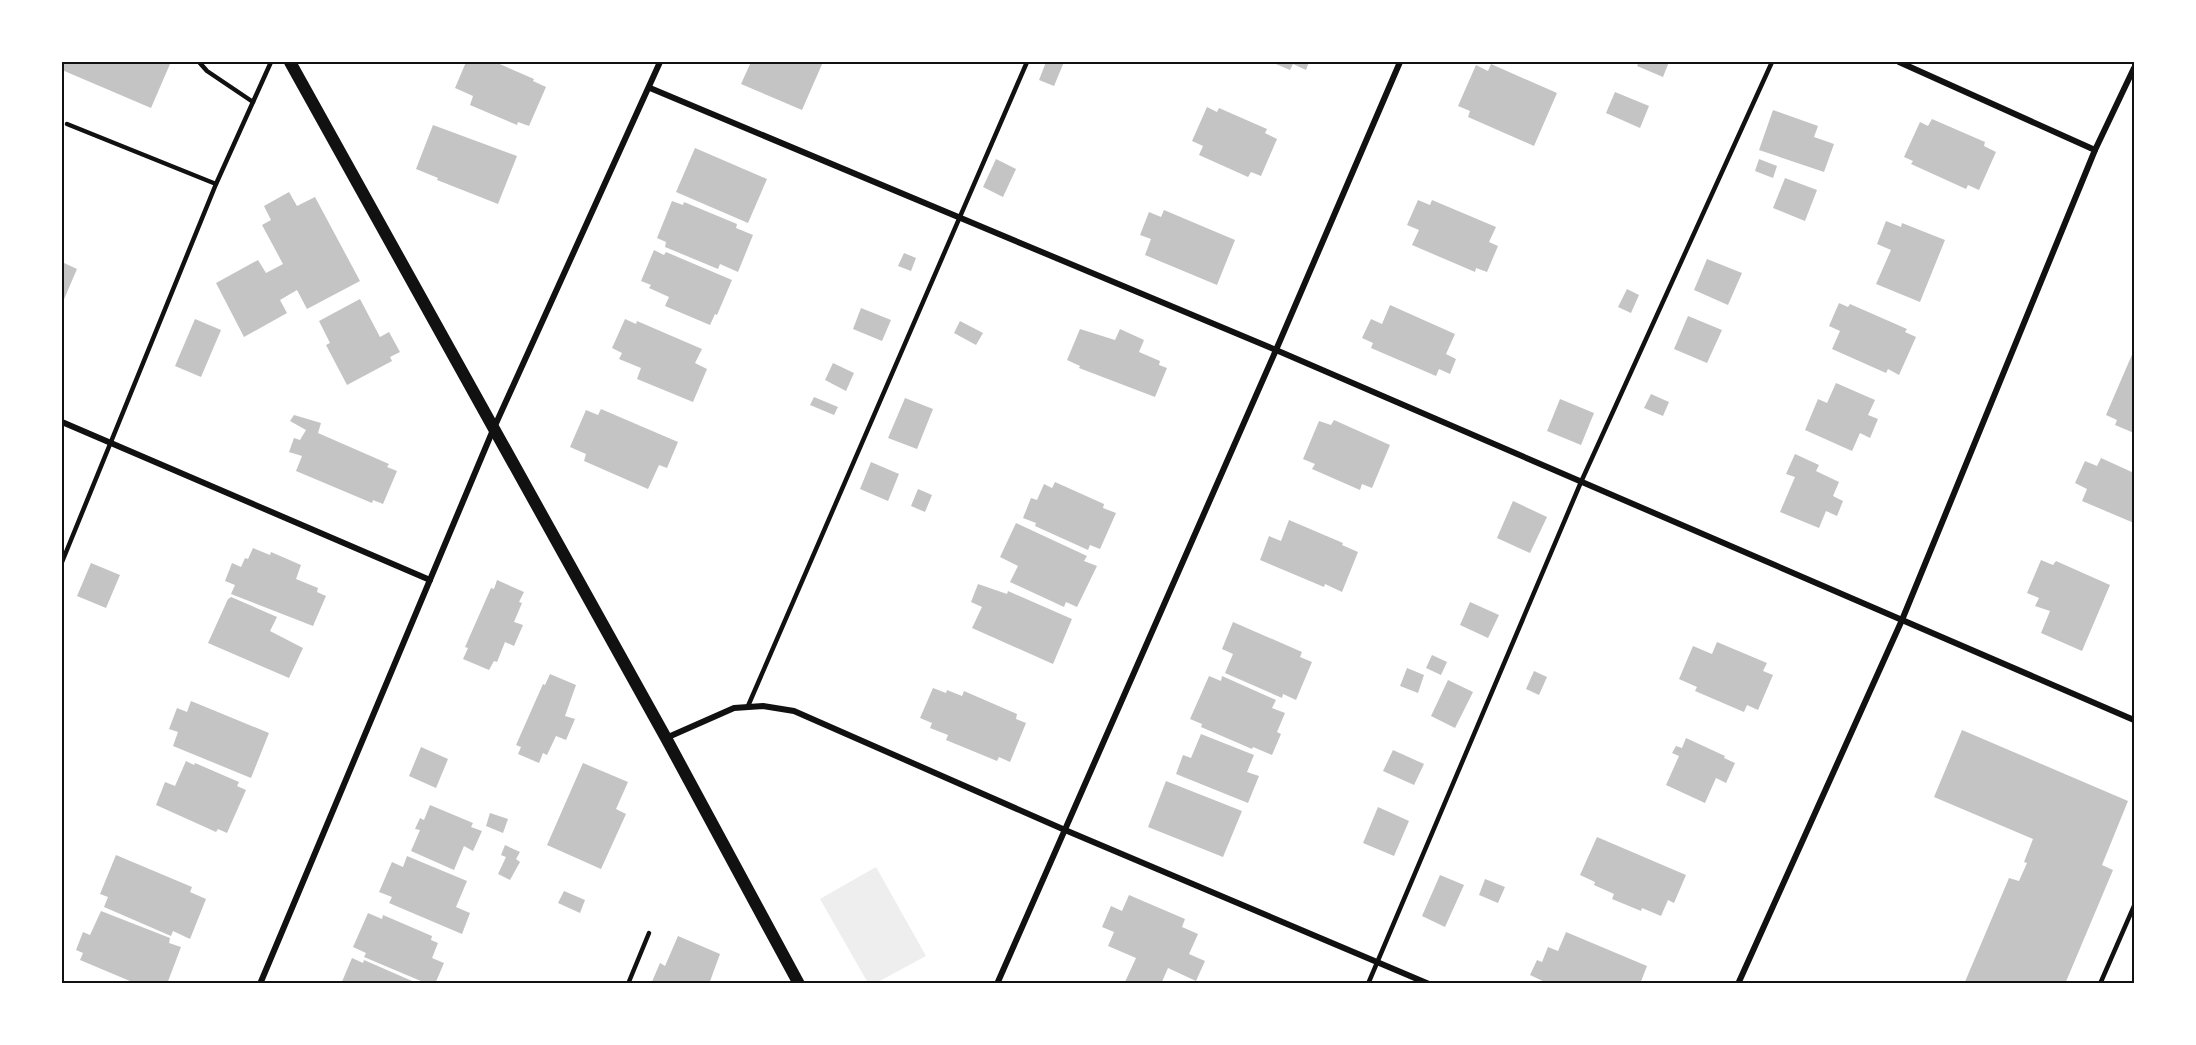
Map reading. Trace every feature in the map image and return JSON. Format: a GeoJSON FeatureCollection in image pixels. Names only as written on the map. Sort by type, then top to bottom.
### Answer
{"type":"FeatureCollection","features":[{"type":"Feature","properties":{"kind":"main road"},"geometry":{"type":"LineString","coordinates":[[290,62],[666,738],[799,984]]}},
{"type":"Feature","properties":{"kind":"street"},"geometry":{"type":"LineString","coordinates":[[260,984],[494,430],[660,62]]}},
{"type":"Feature","properties":{"kind":"street"},"geometry":{"type":"LineString","coordinates":[[997,984],[1400,62]]}},
{"type":"Feature","properties":{"kind":"street"},"geometry":{"type":"LineString","coordinates":[[1899,62],[2095,150]]}},
{"type":"Feature","properties":{"kind":"street"},"geometry":{"type":"LineString","coordinates":[[1738,984],[1902,620],[2095,150],[2134,68]]}},
{"type":"Feature","properties":{"kind":"street"},"geometry":{"type":"LineString","coordinates":[[650,88],[1276,350],[2134,720]]}},
{"type":"Feature","properties":{"kind":"street"},"geometry":{"type":"LineString","coordinates":[[62,422],[430,580]]}},
{"type":"Feature","properties":{"kind":"street"},"geometry":{"type":"LineString","coordinates":[[666,738],[734,708],[762,706],[794,711],[1065,830],[1430,984]]}},
{"type":"Feature","properties":{"kind":"lane"},"geometry":{"type":"LineString","coordinates":[[199,62],[207,71],[253,102]]}},
{"type":"Feature","properties":{"kind":"lane"},"geometry":{"type":"LineString","coordinates":[[62,562],[216,184],[271,62]]}},
{"type":"Feature","properties":{"kind":"lane"},"geometry":{"type":"LineString","coordinates":[[748,706],[1028,62]]}},
{"type":"Feature","properties":{"kind":"lane"},"geometry":{"type":"LineString","coordinates":[[1368,984],[1581,482],[1772,62]]}},
{"type":"Feature","properties":{"kind":"lane"},"geometry":{"type":"LineString","coordinates":[[67,124],[216,184]]}},
{"type":"Feature","properties":{"kind":"lane"},"geometry":{"type":"LineString","coordinates":[[2100,984],[2134,906]]}},
{"type":"Feature","properties":{"kind":"lane"},"geometry":{"type":"LineString","coordinates":[[628,984],[649,933]]}},
{"type":"Feature","properties":{"kind":"shaded area"},"geometry":{"type":"Polygon","coordinates":[[[876,867],[926,956],[876,983],[868,983],[820,899],[876,867]]]}},
{"type":"Feature","properties":{"kind":"building"},"geometry":{"type":"Polygon","coordinates":[[[62,62],[163,62],[170,64],[151,108],[62,70],[62,62]]]}},
{"type":"Feature","properties":{"kind":"building"},"geometry":{"type":"Polygon","coordinates":[[[466,62],[495,62],[534,79],[533,81],[546,87],[529,126],[518,122],[517,125],[470,105],[473,96],[455,88],[466,62]]]}},
{"type":"Feature","properties":{"kind":"building"},"geometry":{"type":"Polygon","coordinates":[[[751,62],[823,62],[802,110],[741,84],[751,62]]]}},
{"type":"Feature","properties":{"kind":"building"},"geometry":{"type":"Polygon","coordinates":[[[1046,62],[1064,62],[1054,86],[1039,80],[1046,62]]]}},
{"type":"Feature","properties":{"kind":"building"},"geometry":{"type":"Polygon","coordinates":[[[1271,62],[1309,62],[1306,70],[1293,64],[1290,70],[1271,62]]]}},
{"type":"Feature","properties":{"kind":"building"},"geometry":{"type":"Polygon","coordinates":[[[1639,62],[1669,62],[1663,77],[1637,66],[1639,62]]]}},
{"type":"Feature","properties":{"kind":"building"},"geometry":{"type":"Polygon","coordinates":[[[1491,64],[1557,93],[1534,146],[1468,117],[1470,111],[1458,106],[1476,65],[1488,71],[1491,64]]]}},
{"type":"Feature","properties":{"kind":"building"},"geometry":{"type":"Polygon","coordinates":[[[1615,92],[1649,106],[1640,128],[1606,113],[1615,92]]]}},
{"type":"Feature","properties":{"kind":"building"},"geometry":{"type":"Polygon","coordinates":[[[1207,107],[1217,112],[1219,108],[1267,129],[1265,133],[1277,139],[1261,176],[1251,172],[1248,177],[1199,155],[1203,146],[1192,141],[1207,107]]]}},
{"type":"Feature","properties":{"kind":"building"},"geometry":{"type":"Polygon","coordinates":[[[1773,110],[1818,126],[1814,137],[1834,144],[1824,172],[1759,150],[1773,110]]]}},
{"type":"Feature","properties":{"kind":"building"},"geometry":{"type":"Polygon","coordinates":[[[1932,119],[1985,142],[1984,146],[1996,152],[1979,190],[1968,185],[1966,189],[1911,164],[1913,161],[1904,157],[1920,122],[1928,126],[1932,119]]]}},
{"type":"Feature","properties":{"kind":"building"},"geometry":{"type":"Polygon","coordinates":[[[433,125],[517,156],[498,204],[437,180],[438,178],[416,169],[433,125]]]}},
{"type":"Feature","properties":{"kind":"building"},"geometry":{"type":"Polygon","coordinates":[[[695,148],[767,179],[748,223],[676,192],[695,148]]]}},
{"type":"Feature","properties":{"kind":"building"},"geometry":{"type":"Polygon","coordinates":[[[996,159],[1016,169],[1003,197],[983,187],[996,159]]]}},
{"type":"Feature","properties":{"kind":"building"},"geometry":{"type":"Polygon","coordinates":[[[1759,159],[1777,166],[1773,178],[1755,171],[1759,159]]]}},
{"type":"Feature","properties":{"kind":"building"},"geometry":{"type":"Polygon","coordinates":[[[1785,178],[1817,190],[1805,221],[1773,208],[1785,178]]]}},
{"type":"Feature","properties":{"kind":"building"},"geometry":{"type":"Polygon","coordinates":[[[289,192],[297,206],[315,197],[360,281],[307,309],[297,290],[280,300],[287,313],[244,337],[216,283],[258,260],[266,273],[283,264],[262,225],[271,220],[264,206],[289,192]]]}},
{"type":"Feature","properties":{"kind":"building"},"geometry":{"type":"Polygon","coordinates":[[[1418,200],[1430,205],[1432,200],[1496,227],[1489,242],[1498,246],[1487,272],[1476,268],[1475,272],[1412,245],[1419,230],[1407,225],[1418,200]]]}},
{"type":"Feature","properties":{"kind":"building"},"geometry":{"type":"Polygon","coordinates":[[[672,201],[683,205],[684,202],[737,224],[736,228],[753,235],[738,272],[720,264],[718,269],[665,247],[666,242],[657,238],[672,201]]]}},
{"type":"Feature","properties":{"kind":"building"},"geometry":{"type":"Polygon","coordinates":[[[1164,210],[1235,240],[1217,285],[1145,255],[1151,239],[1140,235],[1149,212],[1161,217],[1164,210]]]}},
{"type":"Feature","properties":{"kind":"building"},"geometry":{"type":"Polygon","coordinates":[[[1886,221],[1901,227],[1902,223],[1945,240],[1920,302],[1876,284],[1891,250],[1877,244],[1886,221]]]}},
{"type":"Feature","properties":{"kind":"building"},"geometry":{"type":"Polygon","coordinates":[[[654,250],[664,255],[666,252],[732,280],[717,315],[715,314],[710,325],[665,306],[669,297],[649,288],[651,285],[641,281],[654,250]]]}},
{"type":"Feature","properties":{"kind":"building"},"geometry":{"type":"Polygon","coordinates":[[[904,253],[916,258],[911,271],[898,266],[904,253]]]}},
{"type":"Feature","properties":{"kind":"building"},"geometry":{"type":"Polygon","coordinates":[[[1707,259],[1742,273],[1728,305],[1694,290],[1707,259]]]}},
{"type":"Feature","properties":{"kind":"building"},"geometry":{"type":"Polygon","coordinates":[[[62,262],[77,269],[62,304],[62,262]]]}},
{"type":"Feature","properties":{"kind":"building"},"geometry":{"type":"Polygon","coordinates":[[[1627,289],[1639,295],[1631,313],[1618,307],[1627,289]]]}},
{"type":"Feature","properties":{"kind":"building"},"geometry":{"type":"Polygon","coordinates":[[[360,299],[380,337],[389,332],[400,352],[390,357],[392,361],[347,385],[326,345],[330,343],[319,321],[360,299]]]}},
{"type":"Feature","properties":{"kind":"building"},"geometry":{"type":"Polygon","coordinates":[[[1839,303],[1848,307],[1850,304],[1907,329],[1905,332],[1916,337],[1899,375],[1888,369],[1886,373],[1832,349],[1840,331],[1829,326],[1839,303]]]}},
{"type":"Feature","properties":{"kind":"building"},"geometry":{"type":"Polygon","coordinates":[[[1390,305],[1455,334],[1446,354],[1456,359],[1450,374],[1439,369],[1436,376],[1371,348],[1373,343],[1362,338],[1371,319],[1382,324],[1390,305]]]}},
{"type":"Feature","properties":{"kind":"building"},"geometry":{"type":"Polygon","coordinates":[[[861,308],[891,320],[882,341],[853,329],[861,308]]]}},
{"type":"Feature","properties":{"kind":"building"},"geometry":{"type":"Polygon","coordinates":[[[1688,316],[1722,330],[1707,363],[1674,349],[1688,316]]]}},
{"type":"Feature","properties":{"kind":"building"},"geometry":{"type":"Polygon","coordinates":[[[195,319],[221,330],[201,377],[175,366],[195,319]]]}},
{"type":"Feature","properties":{"kind":"building"},"geometry":{"type":"Polygon","coordinates":[[[625,319],[636,324],[637,321],[702,349],[695,363],[707,369],[693,402],[637,379],[641,368],[619,359],[622,353],[612,348],[625,319]]]}},
{"type":"Feature","properties":{"kind":"building"},"geometry":{"type":"Polygon","coordinates":[[[960,321],[983,333],[976,345],[954,333],[960,321]]]}},
{"type":"Feature","properties":{"kind":"building"},"geometry":{"type":"Polygon","coordinates":[[[1080,329],[1115,340],[1120,329],[1144,340],[1139,352],[1160,361],[1159,365],[1167,368],[1155,397],[1079,368],[1080,366],[1067,360],[1080,329]]]}},
{"type":"Feature","properties":{"kind":"building"},"geometry":{"type":"Polygon","coordinates":[[[2134,350],[2134,433],[2115,425],[2117,420],[2106,415],[2134,350]]]}},
{"type":"Feature","properties":{"kind":"building"},"geometry":{"type":"Polygon","coordinates":[[[833,363],[854,373],[846,391],[825,380],[833,363]]]}},
{"type":"Feature","properties":{"kind":"building"},"geometry":{"type":"Polygon","coordinates":[[[1836,383],[1875,400],[1868,415],[1878,419],[1870,438],[1860,433],[1852,451],[1805,430],[1818,399],[1827,403],[1836,383]]]}},
{"type":"Feature","properties":{"kind":"building"},"geometry":{"type":"Polygon","coordinates":[[[1651,394],[1669,402],[1663,416],[1644,408],[1651,394]]]}},
{"type":"Feature","properties":{"kind":"building"},"geometry":{"type":"Polygon","coordinates":[[[814,397],[838,407],[834,415],[810,405],[814,397]]]}},
{"type":"Feature","properties":{"kind":"building"},"geometry":{"type":"Polygon","coordinates":[[[905,398],[933,409],[917,449],[888,438],[905,398]]]}},
{"type":"Feature","properties":{"kind":"building"},"geometry":{"type":"Polygon","coordinates":[[[1560,399],[1594,413],[1581,445],[1547,431],[1560,399]]]}},
{"type":"Feature","properties":{"kind":"building"},"geometry":{"type":"Polygon","coordinates":[[[601,409],[678,442],[667,468],[659,465],[648,489],[584,461],[586,454],[570,447],[586,410],[598,415],[601,409]]]}},
{"type":"Feature","properties":{"kind":"building"},"geometry":{"type":"Polygon","coordinates":[[[294,415],[321,423],[318,433],[389,464],[387,467],[397,471],[383,504],[373,500],[372,503],[296,471],[302,456],[289,452],[294,438],[300,440],[306,430],[290,421],[294,415]]]}},
{"type":"Feature","properties":{"kind":"building"},"geometry":{"type":"Polygon","coordinates":[[[1334,420],[1390,445],[1372,488],[1362,484],[1360,490],[1312,469],[1315,464],[1303,459],[1319,421],[1331,425],[1334,420]]]}},
{"type":"Feature","properties":{"kind":"building"},"geometry":{"type":"Polygon","coordinates":[[[1795,454],[1819,465],[1816,471],[1839,482],[1833,496],[1843,501],[1837,516],[1826,511],[1819,528],[1780,512],[1795,477],[1786,474],[1795,454]]]}},
{"type":"Feature","properties":{"kind":"building"},"geometry":{"type":"Polygon","coordinates":[[[2101,458],[2134,473],[2134,523],[2082,501],[2087,489],[2075,483],[2085,461],[2097,466],[2101,458]]]}},
{"type":"Feature","properties":{"kind":"building"},"geometry":{"type":"Polygon","coordinates":[[[871,462],[899,474],[888,501],[860,489],[871,462]]]}},
{"type":"Feature","properties":{"kind":"building"},"geometry":{"type":"Polygon","coordinates":[[[1055,482],[1104,504],[1103,508],[1116,513],[1100,549],[1090,545],[1088,550],[1035,526],[1036,523],[1023,518],[1031,498],[1037,500],[1044,484],[1052,488],[1055,482]]]}},
{"type":"Feature","properties":{"kind":"building"},"geometry":{"type":"Polygon","coordinates":[[[918,489],[932,495],[925,512],[911,506],[918,489]]]}},
{"type":"Feature","properties":{"kind":"building"},"geometry":{"type":"Polygon","coordinates":[[[1513,501],[1547,517],[1530,553],[1497,538],[1513,501]]]}},
{"type":"Feature","properties":{"kind":"building"},"geometry":{"type":"Polygon","coordinates":[[[1289,520],[1343,543],[1342,545],[1358,552],[1342,592],[1325,584],[1324,587],[1260,560],[1269,536],[1281,541],[1289,520]]]}},
{"type":"Feature","properties":{"kind":"building"},"geometry":{"type":"Polygon","coordinates":[[[1016,523],[1087,556],[1084,561],[1097,566],[1077,607],[1066,602],[1064,607],[1010,582],[1018,566],[1000,557],[1016,523]]]}},
{"type":"Feature","properties":{"kind":"building"},"geometry":{"type":"Polygon","coordinates":[[[253,548],[270,555],[271,552],[301,565],[296,579],[318,588],[317,592],[326,596],[313,626],[231,594],[235,585],[225,581],[232,563],[241,567],[253,548]]]}},
{"type":"Feature","properties":{"kind":"building"},"geometry":{"type":"Polygon","coordinates":[[[2041,560],[2053,565],[2056,561],[2110,585],[2082,651],[2041,633],[2050,611],[2035,606],[2039,598],[2027,593],[2041,560]]]}},
{"type":"Feature","properties":{"kind":"building"},"geometry":{"type":"Polygon","coordinates":[[[91,563],[120,575],[106,608],[77,596],[91,563]]]}},
{"type":"Feature","properties":{"kind":"building"},"geometry":{"type":"Polygon","coordinates":[[[497,580],[524,592],[514,622],[523,625],[514,646],[505,642],[497,662],[494,661],[489,670],[463,659],[468,648],[465,647],[491,588],[494,589],[497,580]]]}},
{"type":"Feature","properties":{"kind":"building"},"geometry":{"type":"Polygon","coordinates":[[[978,584],[1007,594],[1008,591],[1072,619],[1053,664],[972,628],[982,607],[971,602],[978,584]]]}},
{"type":"Feature","properties":{"kind":"building"},"geometry":{"type":"Polygon","coordinates":[[[231,597],[277,617],[270,631],[303,648],[289,678],[208,643],[231,597]]]}},
{"type":"Feature","properties":{"kind":"building"},"geometry":{"type":"Polygon","coordinates":[[[1470,602],[1499,615],[1488,638],[1460,625],[1470,602]]]}},
{"type":"Feature","properties":{"kind":"building"},"geometry":{"type":"Polygon","coordinates":[[[1233,622],[1302,652],[1300,657],[1312,662],[1296,700],[1283,694],[1282,698],[1225,673],[1233,654],[1222,649],[1233,622]]]}},
{"type":"Feature","properties":{"kind":"building"},"geometry":{"type":"Polygon","coordinates":[[[1717,642],[1767,663],[1763,671],[1773,675],[1758,710],[1747,705],[1744,712],[1695,691],[1697,687],[1679,679],[1693,646],[1712,654],[1717,642]]]}},
{"type":"Feature","properties":{"kind":"building"},"geometry":{"type":"Polygon","coordinates":[[[1432,655],[1447,662],[1441,675],[1426,668],[1432,655]]]}},
{"type":"Feature","properties":{"kind":"building"},"geometry":{"type":"Polygon","coordinates":[[[1407,668],[1424,675],[1418,693],[1400,686],[1407,668]]]}},
{"type":"Feature","properties":{"kind":"building"},"geometry":{"type":"Polygon","coordinates":[[[1534,671],[1547,677],[1539,695],[1526,689],[1534,671]]]}},
{"type":"Feature","properties":{"kind":"building"},"geometry":{"type":"Polygon","coordinates":[[[550,674],[576,685],[565,716],[575,719],[566,740],[556,736],[547,755],[543,753],[539,763],[518,754],[521,747],[516,745],[543,684],[545,685],[550,674]]]}},
{"type":"Feature","properties":{"kind":"building"},"geometry":{"type":"Polygon","coordinates":[[[1209,676],[1221,681],[1222,676],[1276,700],[1272,708],[1285,713],[1277,732],[1281,734],[1272,755],[1201,727],[1202,724],[1190,719],[1209,676]]]}},
{"type":"Feature","properties":{"kind":"building"},"geometry":{"type":"Polygon","coordinates":[[[1448,680],[1473,692],[1455,728],[1431,716],[1448,680]]]}},
{"type":"Feature","properties":{"kind":"building"},"geometry":{"type":"Polygon","coordinates":[[[933,688],[962,696],[964,691],[1017,714],[1016,719],[1026,723],[1010,762],[999,757],[997,761],[946,740],[948,735],[930,728],[932,723],[920,718],[933,688]]]}},
{"type":"Feature","properties":{"kind":"building"},"geometry":{"type":"Polygon","coordinates":[[[191,701],[269,733],[251,778],[173,746],[178,732],[169,729],[177,708],[187,712],[191,701]]]}},
{"type":"Feature","properties":{"kind":"building"},"geometry":{"type":"Polygon","coordinates":[[[1962,730],[2128,801],[2102,865],[2113,870],[2065,984],[1964,984],[2009,878],[2019,881],[2027,863],[2024,862],[2033,839],[1934,797],[1962,730]]]}},
{"type":"Feature","properties":{"kind":"building"},"geometry":{"type":"Polygon","coordinates":[[[1201,734],[1254,755],[1247,772],[1259,776],[1248,803],[1176,774],[1183,755],[1191,758],[1201,734]]]}},
{"type":"Feature","properties":{"kind":"building"},"geometry":{"type":"Polygon","coordinates":[[[1686,738],[1735,763],[1726,783],[1716,778],[1705,803],[1666,785],[1679,756],[1672,753],[1676,746],[1682,748],[1686,738]]]}},
{"type":"Feature","properties":{"kind":"building"},"geometry":{"type":"Polygon","coordinates":[[[421,747],[448,759],[436,788],[409,776],[421,747]]]}},
{"type":"Feature","properties":{"kind":"building"},"geometry":{"type":"Polygon","coordinates":[[[1393,750],[1424,764],[1414,785],[1383,771],[1393,750]]]}},
{"type":"Feature","properties":{"kind":"building"},"geometry":{"type":"Polygon","coordinates":[[[186,761],[239,782],[237,786],[246,790],[227,833],[218,829],[216,832],[156,805],[165,782],[175,786],[186,761]]]}},
{"type":"Feature","properties":{"kind":"building"},"geometry":{"type":"Polygon","coordinates":[[[583,763],[628,782],[616,809],[626,814],[601,869],[547,845],[583,763]]]}},
{"type":"Feature","properties":{"kind":"building"},"geometry":{"type":"Polygon","coordinates":[[[1166,781],[1242,811],[1223,857],[1148,827],[1166,781]]]}},
{"type":"Feature","properties":{"kind":"building"},"geometry":{"type":"Polygon","coordinates":[[[430,805],[473,823],[471,827],[482,831],[473,851],[464,846],[454,870],[411,851],[420,830],[415,829],[420,818],[424,820],[430,805]]]}},
{"type":"Feature","properties":{"kind":"building"},"geometry":{"type":"Polygon","coordinates":[[[1378,807],[1409,821],[1394,856],[1363,843],[1378,807]]]}},
{"type":"Feature","properties":{"kind":"building"},"geometry":{"type":"Polygon","coordinates":[[[490,813],[508,819],[503,833],[486,826],[490,813]]]}},
{"type":"Feature","properties":{"kind":"building"},"geometry":{"type":"Polygon","coordinates":[[[1597,837],[1686,875],[1674,903],[1668,900],[1661,916],[1642,908],[1641,911],[1612,899],[1614,894],[1594,885],[1595,882],[1580,875],[1597,837]]]}},
{"type":"Feature","properties":{"kind":"building"},"geometry":{"type":"Polygon","coordinates":[[[505,845],[520,852],[516,859],[520,862],[510,880],[498,874],[506,857],[501,855],[505,845]]]}},
{"type":"Feature","properties":{"kind":"building"},"geometry":{"type":"Polygon","coordinates":[[[116,855],[192,887],[190,892],[206,899],[190,939],[173,931],[171,936],[104,907],[108,897],[100,894],[116,855]]]}},
{"type":"Feature","properties":{"kind":"building"},"geometry":{"type":"Polygon","coordinates":[[[407,856],[467,881],[456,907],[470,913],[462,934],[389,903],[392,897],[379,892],[392,862],[403,867],[407,856]]]}},
{"type":"Feature","properties":{"kind":"building"},"geometry":{"type":"Polygon","coordinates":[[[1440,875],[1464,885],[1445,927],[1422,916],[1440,875]]]}},
{"type":"Feature","properties":{"kind":"building"},"geometry":{"type":"Polygon","coordinates":[[[1485,879],[1505,887],[1498,903],[1479,895],[1485,879]]]}},
{"type":"Feature","properties":{"kind":"building"},"geometry":{"type":"Polygon","coordinates":[[[564,891],[585,900],[580,913],[558,903],[564,891]]]}},
{"type":"Feature","properties":{"kind":"building"},"geometry":{"type":"Polygon","coordinates":[[[1129,895],[1185,919],[1182,927],[1198,934],[1189,954],[1205,961],[1196,981],[1168,968],[1161,984],[1125,982],[1136,958],[1108,946],[1114,932],[1102,927],[1111,906],[1122,911],[1129,895]]]}},
{"type":"Feature","properties":{"kind":"building"},"geometry":{"type":"Polygon","coordinates":[[[101,911],[170,938],[169,943],[181,947],[167,984],[137,984],[80,960],[83,953],[76,950],[83,932],[90,935],[101,911]]]}},
{"type":"Feature","properties":{"kind":"building"},"geometry":{"type":"Polygon","coordinates":[[[368,913],[382,919],[383,915],[432,936],[431,940],[438,943],[432,958],[444,963],[435,984],[428,984],[364,957],[366,953],[353,947],[368,913]]]}},
{"type":"Feature","properties":{"kind":"building"},"geometry":{"type":"Polygon","coordinates":[[[1566,932],[1647,966],[1640,984],[1549,984],[1530,975],[1537,960],[1542,962],[1548,947],[1558,951],[1566,932]]]}},
{"type":"Feature","properties":{"kind":"building"},"geometry":{"type":"Polygon","coordinates":[[[678,936],[720,954],[709,984],[651,984],[660,963],[665,966],[678,936]]]}},
{"type":"Feature","properties":{"kind":"building"},"geometry":{"type":"Polygon","coordinates":[[[352,958],[363,963],[364,960],[419,984],[341,984],[352,958]]]}}]}
